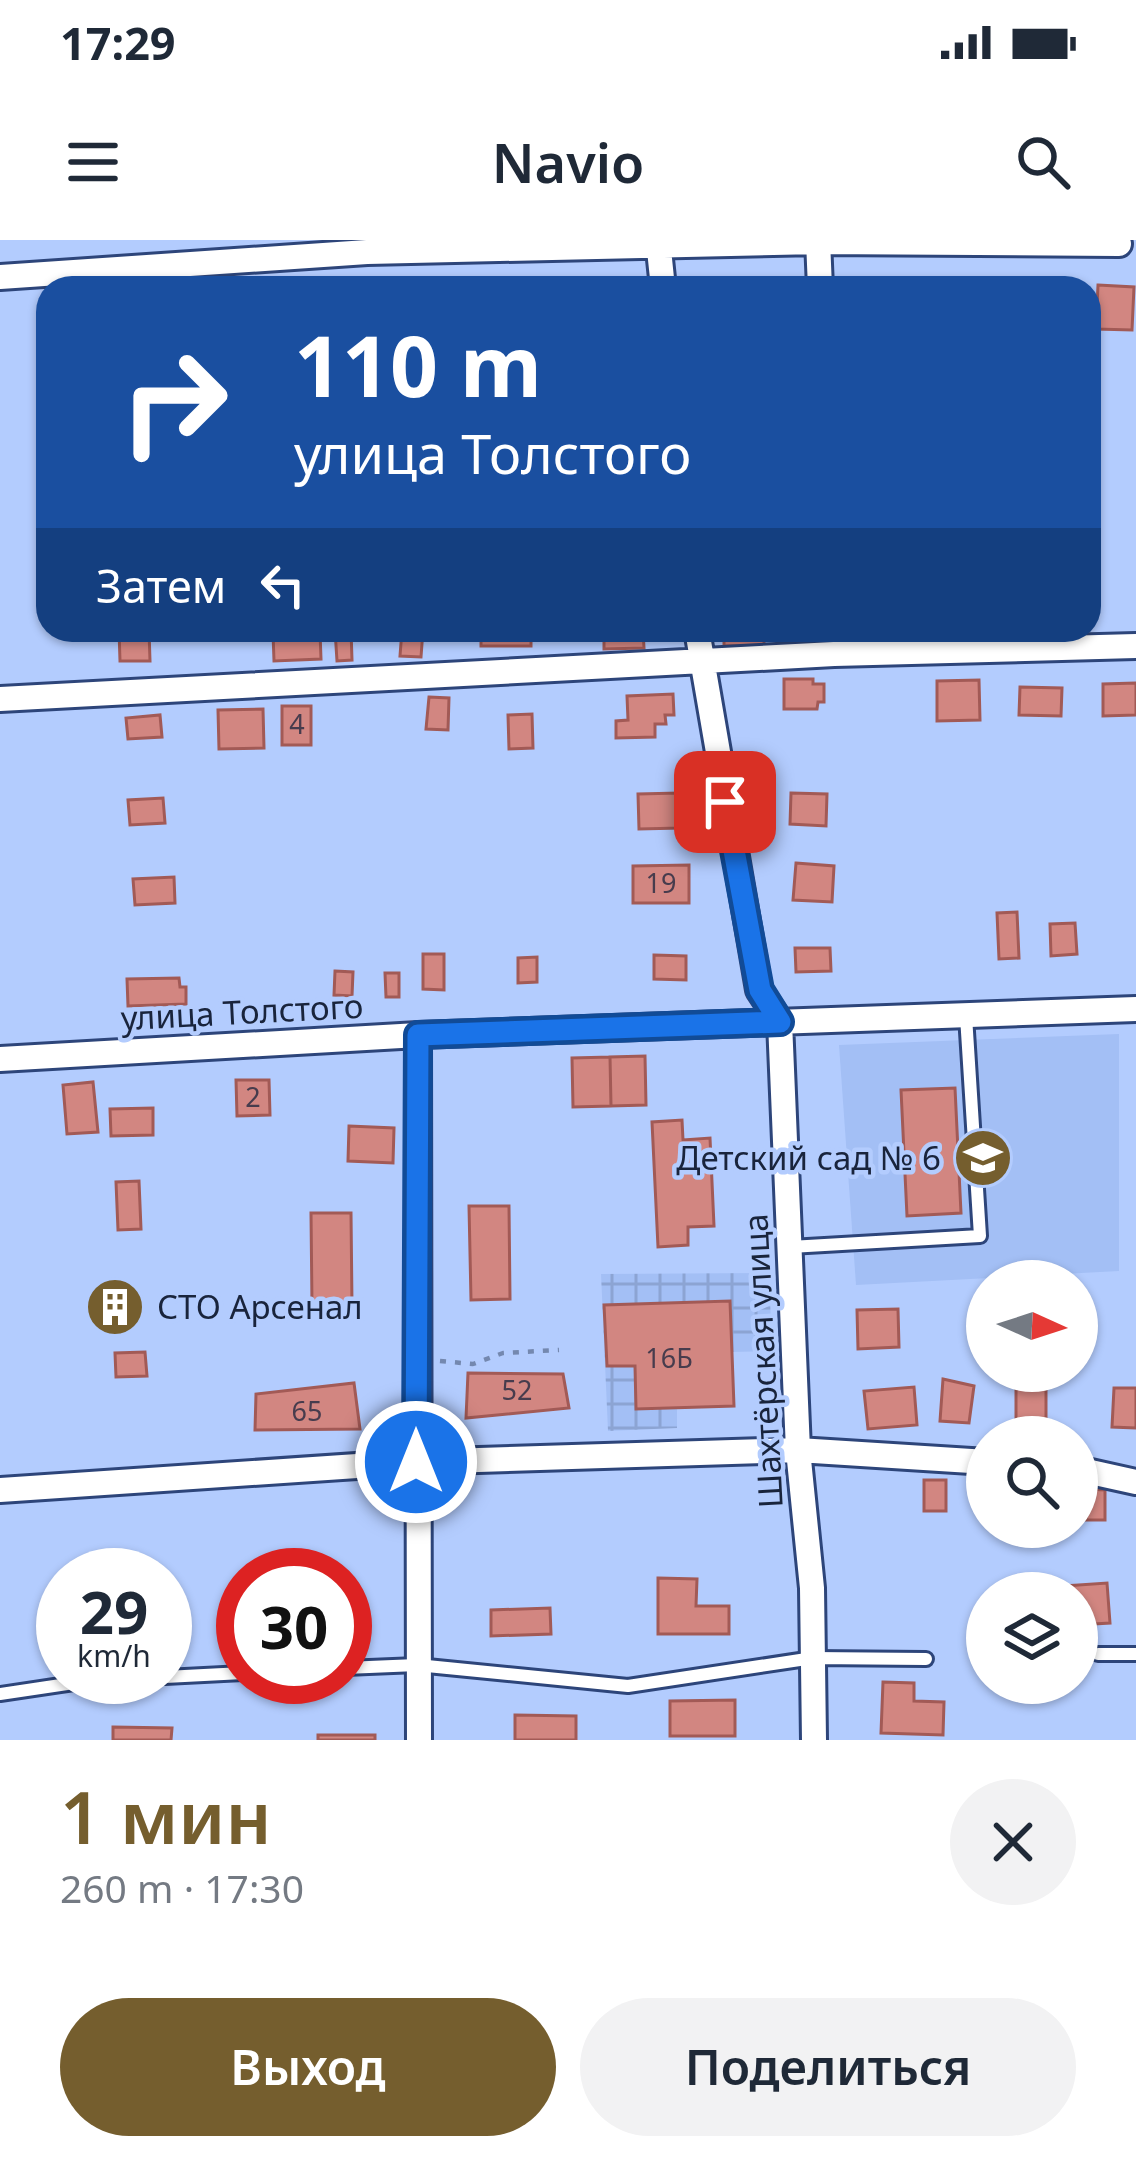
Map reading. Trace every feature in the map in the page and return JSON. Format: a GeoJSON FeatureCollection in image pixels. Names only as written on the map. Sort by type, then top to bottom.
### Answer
{"type":"FeatureCollection","features":[{"type":"Feature","properties":{"kind":"street"},"geometry":{"type":"LineString","coordinates":[[818,241],[819,276]]}},
{"type":"Feature","properties":{"kind":"street"},"geometry":{"type":"LineString","coordinates":[[0,277],[367,246],[818,241],[1119,244]]}},
{"type":"Feature","properties":{"kind":"street"},"geometry":{"type":"LineString","coordinates":[[658,242],[662,276]]}},
{"type":"Feature","properties":{"kind":"street","name":"Шахтёрская улица"},"geometry":{"type":"LineString","coordinates":[[698,642],[760,990],[780,1022],[798,1450],[812,1588],[814,1740]]}},
{"type":"Feature","properties":{"kind":"street"},"geometry":{"type":"LineString","coordinates":[[0,699],[700,661],[834,642],[1136,646]]}},
{"type":"Feature","properties":{"kind":"street","name":"улица Толстого"},"geometry":{"type":"LineString","coordinates":[[0,1059],[418,1035],[1136,1009]]}},
{"type":"Feature","properties":{"kind":"street"},"geometry":{"type":"LineString","coordinates":[[418,1035],[419,1740]]}},
{"type":"Feature","properties":{"kind":"street"},"geometry":{"type":"LineString","coordinates":[[0,1490],[416,1462],[798,1450],[966,1461]]}},
{"type":"Feature","properties":{"kind":"street"},"geometry":{"type":"LineString","coordinates":[[1098,1473],[1136,1481]]}},
{"type":"Feature","properties":{"kind":"lane"},"geometry":{"type":"LineString","coordinates":[[790,1247],[980,1236],[966,1015]]}},
{"type":"Feature","properties":{"kind":"lane"},"geometry":{"type":"LineString","coordinates":[[1098,1654],[1136,1654]]}},
{"type":"Feature","properties":{"kind":"lane"},"geometry":{"type":"LineString","coordinates":[[372,1667],[417,1665],[628,1686],[813,1658],[926,1659]]}},
{"type":"Feature","properties":{"kind":"lane"},"geometry":{"type":"LineString","coordinates":[[0,1694],[36,1689]]}},
{"type":"Feature","properties":{"kind":"path"},"geometry":{"type":"LineString","coordinates":[[416,1359],[473,1364],[503,1353],[559,1350]]}},
{"type":"Feature","properties":{"kind":"shaded area","name":"Детский сад № 6"},"geometry":{"type":"Polygon","coordinates":[[[1119,1034],[1119,1271],[1098,1272],[1098,1260],[966,1260],[966,1279],[856,1285],[839,1045],[1119,1034]]]}},
{"type":"Feature","properties":{"kind":"shaded area"},"geometry":{"type":"Polygon","coordinates":[[[769,1273],[772,1351],[732,1352],[734,1406],[677,1408],[677,1428],[608,1431],[601,1274],[769,1273]]]}},
{"type":"Feature","properties":{"kind":"building"},"geometry":{"type":"Polygon","coordinates":[[[1101,285],[1134,287],[1132,330],[1101,329],[1101,285]]]}},
{"type":"Feature","properties":{"kind":"building"},"geometry":{"type":"Polygon","coordinates":[[[119,642],[149,642],[150,661],[120,661],[119,642]]]}},
{"type":"Feature","properties":{"kind":"building"},"geometry":{"type":"Polygon","coordinates":[[[273,642],[320,642],[321,659],[274,661],[273,642]]]}},
{"type":"Feature","properties":{"kind":"building"},"geometry":{"type":"Polygon","coordinates":[[[336,642],[351,642],[352,660],[337,661],[336,642]]]}},
{"type":"Feature","properties":{"kind":"building"},"geometry":{"type":"Polygon","coordinates":[[[401,642],[422,642],[421,657],[400,656],[401,642]]]}},
{"type":"Feature","properties":{"kind":"building"},"geometry":{"type":"Polygon","coordinates":[[[481,642],[531,642],[531,646],[481,646],[481,642]]]}},
{"type":"Feature","properties":{"kind":"building"},"geometry":{"type":"Polygon","coordinates":[[[604,642],[644,642],[644,648],[604,649],[604,642]]]}},
{"type":"Feature","properties":{"kind":"building"},"geometry":{"type":"Polygon","coordinates":[[[724,642],[764,642],[764,646],[724,646],[724,642]]]}},
{"type":"Feature","properties":{"kind":"building"},"geometry":{"type":"Polygon","coordinates":[[[784,679],[824,684],[824,702],[818,702],[817,709],[784,709],[784,679]]]}},
{"type":"Feature","properties":{"kind":"building"},"geometry":{"type":"Polygon","coordinates":[[[979,680],[980,720],[937,721],[937,681],[979,680]]]}},
{"type":"Feature","properties":{"kind":"building"},"geometry":{"type":"Polygon","coordinates":[[[1136,683],[1136,715],[1103,716],[1103,684],[1136,683]]]}},
{"type":"Feature","properties":{"kind":"building"},"geometry":{"type":"Polygon","coordinates":[[[1020,687],[1062,688],[1061,716],[1019,715],[1020,687]]]}},
{"type":"Feature","properties":{"kind":"building"},"geometry":{"type":"Polygon","coordinates":[[[673,694],[674,715],[665,715],[666,724],[655,724],[655,737],[616,738],[616,721],[628,720],[627,696],[673,694]]]}},
{"type":"Feature","properties":{"kind":"building"},"geometry":{"type":"Polygon","coordinates":[[[429,697],[449,698],[448,730],[426,729],[429,697]]]}},
{"type":"Feature","properties":{"kind":"building"},"geometry":{"type":"Polygon","coordinates":[[[282,706],[311,706],[311,745],[282,745],[282,706]]]}},
{"type":"Feature","properties":{"kind":"building"},"geometry":{"type":"Polygon","coordinates":[[[263,709],[264,748],[219,749],[218,710],[263,709]]]}},
{"type":"Feature","properties":{"kind":"building"},"geometry":{"type":"Polygon","coordinates":[[[532,714],[533,748],[509,749],[508,715],[532,714]]]}},
{"type":"Feature","properties":{"kind":"building"},"geometry":{"type":"Polygon","coordinates":[[[160,715],[162,737],[128,739],[126,718],[160,715]]]}},
{"type":"Feature","properties":{"kind":"building"},"geometry":{"type":"Polygon","coordinates":[[[679,793],[680,828],[639,829],[638,794],[679,793]]]}},
{"type":"Feature","properties":{"kind":"building"},"geometry":{"type":"Polygon","coordinates":[[[791,793],[827,794],[826,826],[790,824],[791,793]]]}},
{"type":"Feature","properties":{"kind":"building"},"geometry":{"type":"Polygon","coordinates":[[[163,798],[165,823],[130,825],[128,800],[163,798]]]}},
{"type":"Feature","properties":{"kind":"building"},"geometry":{"type":"Polygon","coordinates":[[[796,863],[834,866],[832,902],[793,900],[796,863]]]}},
{"type":"Feature","properties":{"kind":"building"},"geometry":{"type":"Polygon","coordinates":[[[689,865],[689,903],[633,903],[633,866],[689,865]]]}},
{"type":"Feature","properties":{"kind":"building"},"geometry":{"type":"Polygon","coordinates":[[[174,877],[175,903],[135,905],[133,879],[174,877]]]}},
{"type":"Feature","properties":{"kind":"building"},"geometry":{"type":"Polygon","coordinates":[[[1017,912],[1019,958],[999,959],[997,913],[1017,912]]]}},
{"type":"Feature","properties":{"kind":"building"},"geometry":{"type":"Polygon","coordinates":[[[1075,923],[1077,954],[1051,956],[1050,924],[1075,923]]]}},
{"type":"Feature","properties":{"kind":"building"},"geometry":{"type":"Polygon","coordinates":[[[795,948],[830,948],[831,971],[796,972],[795,948]]]}},
{"type":"Feature","properties":{"kind":"building"},"geometry":{"type":"Polygon","coordinates":[[[423,954],[444,954],[444,990],[423,989],[423,954]]]}},
{"type":"Feature","properties":{"kind":"building"},"geometry":{"type":"Polygon","coordinates":[[[654,955],[686,956],[686,980],[654,979],[654,955]]]}},
{"type":"Feature","properties":{"kind":"building"},"geometry":{"type":"Polygon","coordinates":[[[537,957],[537,982],[518,983],[518,958],[537,957]]]}},
{"type":"Feature","properties":{"kind":"building"},"geometry":{"type":"Polygon","coordinates":[[[335,971],[353,972],[352,996],[334,995],[335,971]]]}},
{"type":"Feature","properties":{"kind":"building"},"geometry":{"type":"Polygon","coordinates":[[[385,973],[399,973],[399,997],[386,997],[385,973]]]}},
{"type":"Feature","properties":{"kind":"building"},"geometry":{"type":"Polygon","coordinates":[[[179,978],[180,987],[186,987],[186,1004],[128,1006],[127,979],[179,978]]]}},
{"type":"Feature","properties":{"kind":"building"},"geometry":{"type":"Polygon","coordinates":[[[645,1056],[646,1105],[611,1106],[610,1057],[645,1056]]]}},
{"type":"Feature","properties":{"kind":"building"},"geometry":{"type":"Polygon","coordinates":[[[610,1057],[611,1106],[573,1107],[572,1058],[610,1057]]]}},
{"type":"Feature","properties":{"kind":"building"},"geometry":{"type":"Polygon","coordinates":[[[236,1080],[269,1080],[270,1115],[237,1116],[236,1080]]]}},
{"type":"Feature","properties":{"kind":"building"},"geometry":{"type":"Polygon","coordinates":[[[93,1082],[98,1132],[67,1134],[63,1085],[93,1082]]]}},
{"type":"Feature","properties":{"kind":"building"},"geometry":{"type":"Polygon","coordinates":[[[955,1088],[961,1213],[907,1216],[901,1090],[955,1088]]]}},
{"type":"Feature","properties":{"kind":"building"},"geometry":{"type":"Polygon","coordinates":[[[153,1108],[153,1135],[111,1136],[110,1109],[153,1108]]]}},
{"type":"Feature","properties":{"kind":"building"},"geometry":{"type":"Polygon","coordinates":[[[682,1120],[683,1140],[710,1138],[714,1226],[688,1227],[688,1245],[658,1247],[652,1122],[682,1120]]]}},
{"type":"Feature","properties":{"kind":"building"},"geometry":{"type":"Polygon","coordinates":[[[349,1126],[394,1128],[393,1163],[348,1161],[349,1126]]]}},
{"type":"Feature","properties":{"kind":"building"},"geometry":{"type":"Polygon","coordinates":[[[139,1181],[141,1229],[118,1230],[116,1182],[139,1181]]]}},
{"type":"Feature","properties":{"kind":"building"},"geometry":{"type":"Polygon","coordinates":[[[469,1206],[509,1206],[510,1299],[471,1300],[469,1206]]]}},
{"type":"Feature","properties":{"kind":"building"},"geometry":{"type":"Polygon","coordinates":[[[311,1213],[351,1213],[352,1305],[312,1305],[311,1213]]]}},
{"type":"Feature","properties":{"kind":"building","name":"СТО Арсенал"},"geometry":{"type":"Polygon","coordinates":[[[132,1288],[134,1323],[98,1326],[95,1291],[132,1288]]]}},
{"type":"Feature","properties":{"kind":"building"},"geometry":{"type":"Polygon","coordinates":[[[730,1301],[734,1406],[636,1409],[635,1366],[607,1366],[604,1305],[730,1301]]]}},
{"type":"Feature","properties":{"kind":"building"},"geometry":{"type":"Polygon","coordinates":[[[898,1309],[899,1347],[858,1349],[857,1310],[898,1309]]]}},
{"type":"Feature","properties":{"kind":"building"},"geometry":{"type":"Polygon","coordinates":[[[145,1352],[147,1376],[116,1377],[115,1353],[145,1352]]]}},
{"type":"Feature","properties":{"kind":"building"},"geometry":{"type":"Polygon","coordinates":[[[468,1373],[563,1374],[569,1408],[466,1418],[468,1373]]]}},
{"type":"Feature","properties":{"kind":"building"},"geometry":{"type":"Polygon","coordinates":[[[943,1379],[966,1384],[966,1392],[973,1392],[966,1423],[940,1421],[943,1379]]]}},
{"type":"Feature","properties":{"kind":"building"},"geometry":{"type":"Polygon","coordinates":[[[354,1383],[360,1429],[255,1430],[256,1394],[354,1383]]]}},
{"type":"Feature","properties":{"kind":"building"},"geometry":{"type":"Polygon","coordinates":[[[914,1387],[917,1425],[868,1429],[864,1391],[914,1387]]]}},
{"type":"Feature","properties":{"kind":"building"},"geometry":{"type":"Polygon","coordinates":[[[1114,1388],[1136,1388],[1136,1428],[1112,1427],[1114,1388]]]}},
{"type":"Feature","properties":{"kind":"building"},"geometry":{"type":"Polygon","coordinates":[[[1016,1392],[1046,1392],[1046,1416],[1016,1416],[1016,1392]]]}},
{"type":"Feature","properties":{"kind":"building"},"geometry":{"type":"Polygon","coordinates":[[[924,1480],[946,1480],[946,1511],[924,1511],[924,1480]]]}},
{"type":"Feature","properties":{"kind":"building"},"geometry":{"type":"Polygon","coordinates":[[[1098,1490],[1105,1490],[1105,1520],[1098,1520],[1098,1490]]]}},
{"type":"Feature","properties":{"kind":"building"},"geometry":{"type":"Polygon","coordinates":[[[658,1578],[697,1579],[696,1606],[729,1606],[729,1634],[658,1634],[658,1578]]]}},
{"type":"Feature","properties":{"kind":"building"},"geometry":{"type":"Polygon","coordinates":[[[1107,1583],[1110,1623],[1098,1624],[1098,1584],[1107,1583]]]}},
{"type":"Feature","properties":{"kind":"building"},"geometry":{"type":"Polygon","coordinates":[[[550,1608],[551,1634],[491,1636],[491,1610],[550,1608]]]}},
{"type":"Feature","properties":{"kind":"building"},"geometry":{"type":"Polygon","coordinates":[[[883,1682],[914,1683],[914,1701],[944,1702],[943,1735],[881,1733],[883,1682]]]}},
{"type":"Feature","properties":{"kind":"building"},"geometry":{"type":"Polygon","coordinates":[[[735,1700],[735,1736],[670,1736],[670,1701],[735,1700]]]}},
{"type":"Feature","properties":{"kind":"building"},"geometry":{"type":"Polygon","coordinates":[[[515,1715],[576,1716],[576,1740],[515,1740],[515,1715]]]}},
{"type":"Feature","properties":{"kind":"building"},"geometry":{"type":"Polygon","coordinates":[[[113,1727],[172,1728],[171,1740],[113,1740],[113,1727]]]}},
{"type":"Feature","properties":{"kind":"building"},"geometry":{"type":"Polygon","coordinates":[[[318,1735],[375,1735],[375,1740],[318,1740],[318,1735]]]}},
{"type":"Feature","properties":{"kind":"place","name":"Детский сад № 6"},"geometry":{"type":"Point","coordinates":[983,1158]}},
{"type":"Feature","properties":{"kind":"place","name":"СТО Арсенал"},"geometry":{"type":"Point","coordinates":[115,1307]}},
{"type":"Feature","properties":{"kind":"route"},"geometry":{"type":"LineString","coordinates":[[416,1462],[418,1035],[780,1022],[760,990],[725,802]]}}]}
